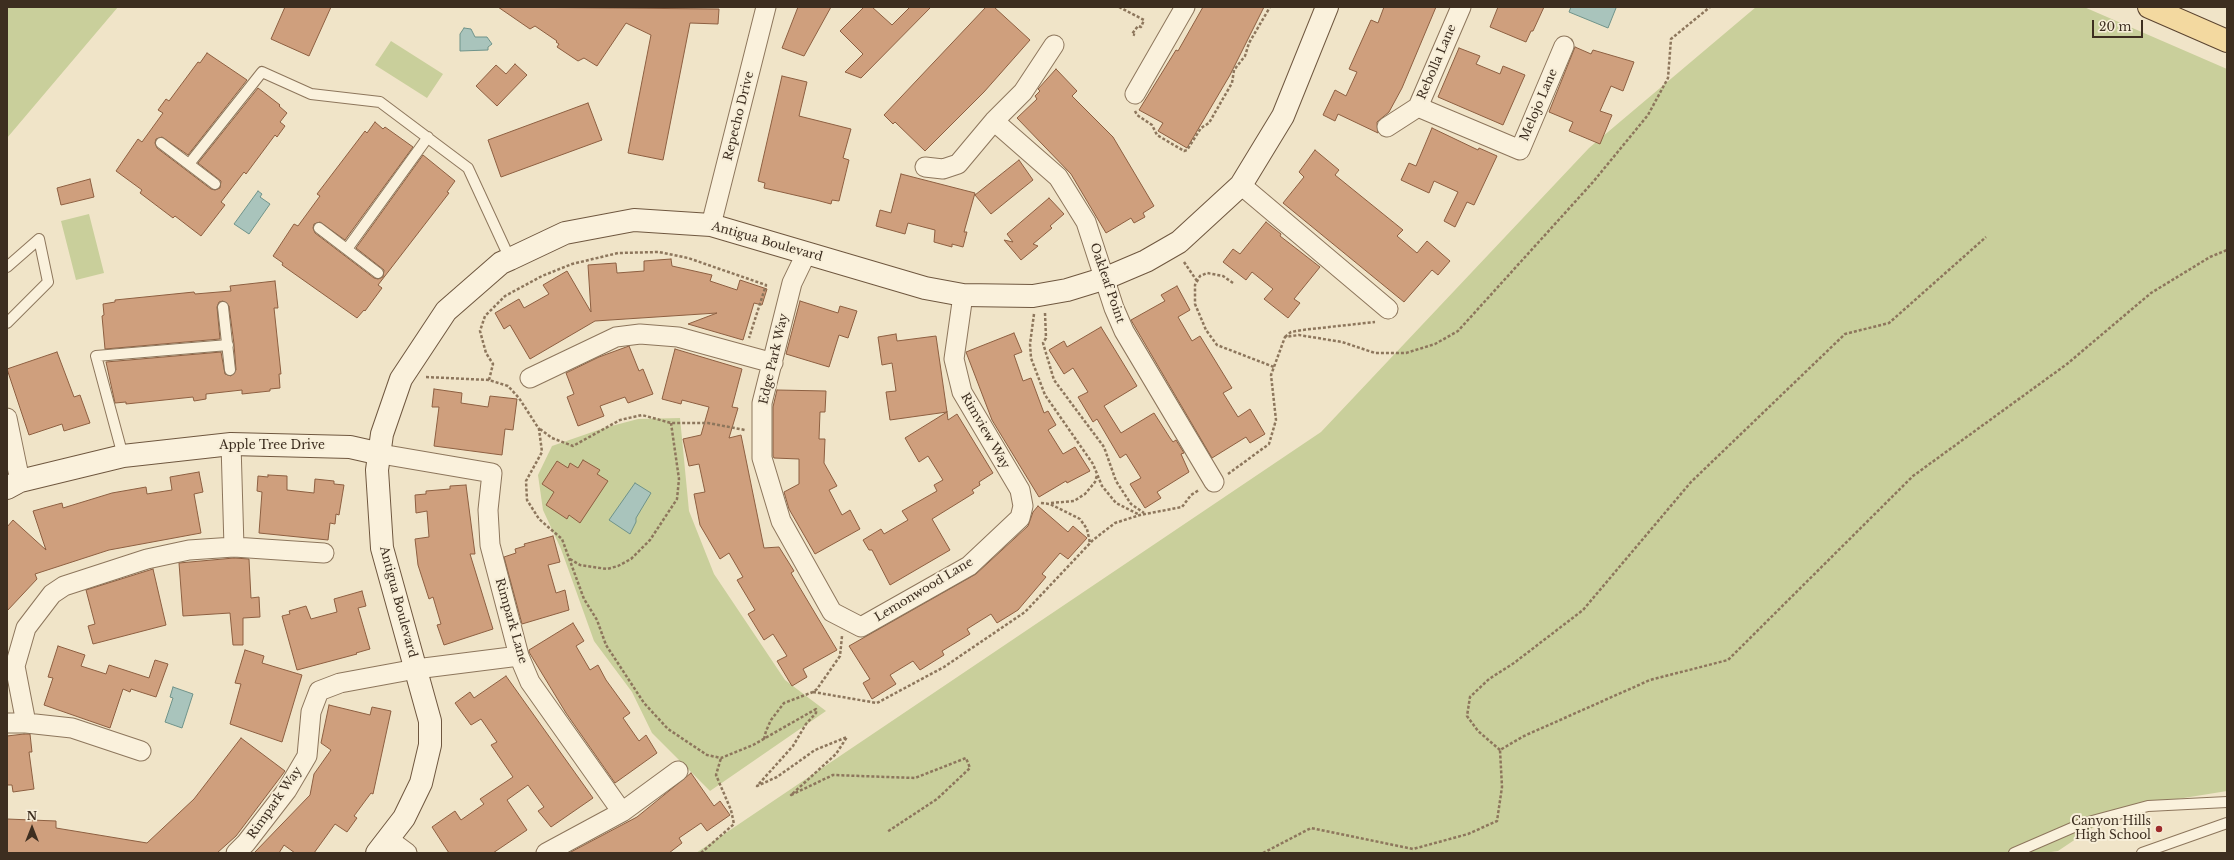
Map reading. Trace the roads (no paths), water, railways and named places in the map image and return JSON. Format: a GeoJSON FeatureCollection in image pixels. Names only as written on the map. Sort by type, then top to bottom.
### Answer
{"type":"FeatureCollection","features":[{"type":"Feature","properties":{"kind":"main road"},"geometry":{"type":"LineString","coordinates":[[2149,7],[2227,41]]}},
{"type":"Feature","properties":{"kind":"street","name":"Repecho Drive"},"geometry":{"type":"LineString","coordinates":[[711,224],[766,7]]}},
{"type":"Feature","properties":{"kind":"street"},"geometry":{"type":"LineString","coordinates":[[1135,94],[1186,7]]}},
{"type":"Feature","properties":{"kind":"street","name":"Antigua Boulevard"},"geometry":{"type":"LineString","coordinates":[[382,846],[404,818],[421,783],[430,745],[430,721],[382,548],[377,470],[382,434],[401,379],[446,311],[501,263],[565,233],[634,220],[711,224],[806,254],[925,288],[963,295],[1039,295],[1067,290],[1106,278],[1146,261],[1173,245],[1241,185],[1283,116],[1327,7]]}},
{"type":"Feature","properties":{"kind":"street","name":"Rebolla Lane"},"geometry":{"type":"LineString","coordinates":[[1388,127],[1418,106],[1461,7]]}},
{"type":"Feature","properties":{"kind":"street"},"geometry":{"type":"LineString","coordinates":[[925,167],[943,169],[958,164],[994,121],[1023,92],[1054,45]]}},
{"type":"Feature","properties":{"kind":"street","name":"Melojo Lane"},"geometry":{"type":"LineString","coordinates":[[1418,106],[1520,150],[1564,46]]}},
{"type":"Feature","properties":{"kind":"street","name":"Oakleaf Point"},"geometry":{"type":"LineString","coordinates":[[994,121],[1058,177],[1086,222],[1106,278],[1114,308],[1124,331],[1214,482]]}},
{"type":"Feature","properties":{"kind":"street"},"geometry":{"type":"LineString","coordinates":[[1241,185],[1388,309]]}},
{"type":"Feature","properties":{"kind":"street","name":"Edge Park Way"},"geometry":{"type":"LineString","coordinates":[[806,254],[792,284],[762,403],[762,458],[781,521],[832,612],[861,627]]}},
{"type":"Feature","properties":{"kind":"street","name":"Rimview Way"},"geometry":{"type":"LineString","coordinates":[[963,295],[954,359],[962,392],[1020,490],[1021,510]]}},
{"type":"Feature","properties":{"kind":"street"},"geometry":{"type":"LineString","coordinates":[[530,378],[616,337],[640,334],[678,337],[773,363]]}},
{"type":"Feature","properties":{"kind":"street"},"geometry":{"type":"LineString","coordinates":[[7,418],[13,485]]}},
{"type":"Feature","properties":{"kind":"street"},"geometry":{"type":"LineString","coordinates":[[231,444],[234,547]]}},
{"type":"Feature","properties":{"kind":"street","name":"Apple Tree Drive"},"geometry":{"type":"LineString","coordinates":[[13,485],[123,456],[231,444],[350,447],[380,454],[492,473]]}},
{"type":"Feature","properties":{"kind":"street","name":"Rimpark Lane"},"geometry":{"type":"LineString","coordinates":[[492,473],[488,510],[490,545],[519,656],[530,682],[622,812]]}},
{"type":"Feature","properties":{"kind":"street","name":"Lemonwood Lane"},"geometry":{"type":"LineString","coordinates":[[861,627],[969,566],[1021,510]]}},
{"type":"Feature","properties":{"kind":"street"},"geometry":{"type":"LineString","coordinates":[[26,723],[15,666],[26,628],[52,594],[64,586],[147,558],[189,550],[234,547],[324,553]]}},
{"type":"Feature","properties":{"kind":"street","name":"Rimpark Way"},"geometry":{"type":"LineString","coordinates":[[236,853],[246,843],[287,790],[307,756],[311,712],[319,691],[340,683],[416,669],[519,656]]}},
{"type":"Feature","properties":{"kind":"street"},"geometry":{"type":"LineString","coordinates":[[7,723],[26,723],[72,728],[141,751]]}},
{"type":"Feature","properties":{"kind":"street"},"geometry":{"type":"LineString","coordinates":[[546,853],[622,812],[678,771]]}},
{"type":"Feature","properties":{"kind":"street"},"geometry":{"type":"LineString","coordinates":[[382,846],[407,853]]}},
{"type":"Feature","properties":{"kind":"lane"},"geometry":{"type":"LineString","coordinates":[[189,164],[262,72],[311,94],[380,102],[468,168],[510,259]]}},
{"type":"Feature","properties":{"kind":"lane"},"geometry":{"type":"LineString","coordinates":[[347,249],[428,138]]}},
{"type":"Feature","properties":{"kind":"lane"},"geometry":{"type":"LineString","coordinates":[[162,143],[215,184]]}},
{"type":"Feature","properties":{"kind":"lane"},"geometry":{"type":"LineString","coordinates":[[320,228],[378,273]]}},
{"type":"Feature","properties":{"kind":"lane"},"geometry":{"type":"LineString","coordinates":[[7,267],[39,239],[48,282],[7,322]]}},
{"type":"Feature","properties":{"kind":"lane"},"geometry":{"type":"LineString","coordinates":[[222,307],[230,370]]}},
{"type":"Feature","properties":{"kind":"lane"},"geometry":{"type":"LineString","coordinates":[[123,456],[96,356],[228,345]]}},
{"type":"Feature","properties":{"kind":"lane"},"geometry":{"type":"LineString","coordinates":[[2014,853],[2081,824],[2148,806],[2227,802]]}},
{"type":"Feature","properties":{"kind":"lane"},"geometry":{"type":"LineString","coordinates":[[2142,853],[2227,823]]}},
{"type":"Feature","properties":{"kind":"water"},"geometry":{"type":"Polygon","coordinates":[[[1571,7],[1616,8],[1608,28],[1569,12],[1571,7]]]}},
{"type":"Feature","properties":{"kind":"water"},"geometry":{"type":"Polygon","coordinates":[[[464,28],[471,29],[475,37],[487,37],[492,44],[488,47],[488,50],[460,51],[460,34],[464,28]]]}},
{"type":"Feature","properties":{"kind":"water"},"geometry":{"type":"Polygon","coordinates":[[[258,191],[262,194],[260,197],[270,204],[249,234],[234,224],[258,191]]]}},
{"type":"Feature","properties":{"kind":"water"},"geometry":{"type":"Polygon","coordinates":[[[635,483],[651,493],[636,518],[636,522],[630,534],[609,520],[635,483]]]}},
{"type":"Feature","properties":{"kind":"water"},"geometry":{"type":"Polygon","coordinates":[[[173,687],[193,694],[182,728],[165,722],[173,698],[170,697],[173,687]]]}},
{"type":"Feature","properties":{"kind":"place","name":"Canyon Hills High School"},"geometry":{"type":"Point","coordinates":[2159,829]}}]}
